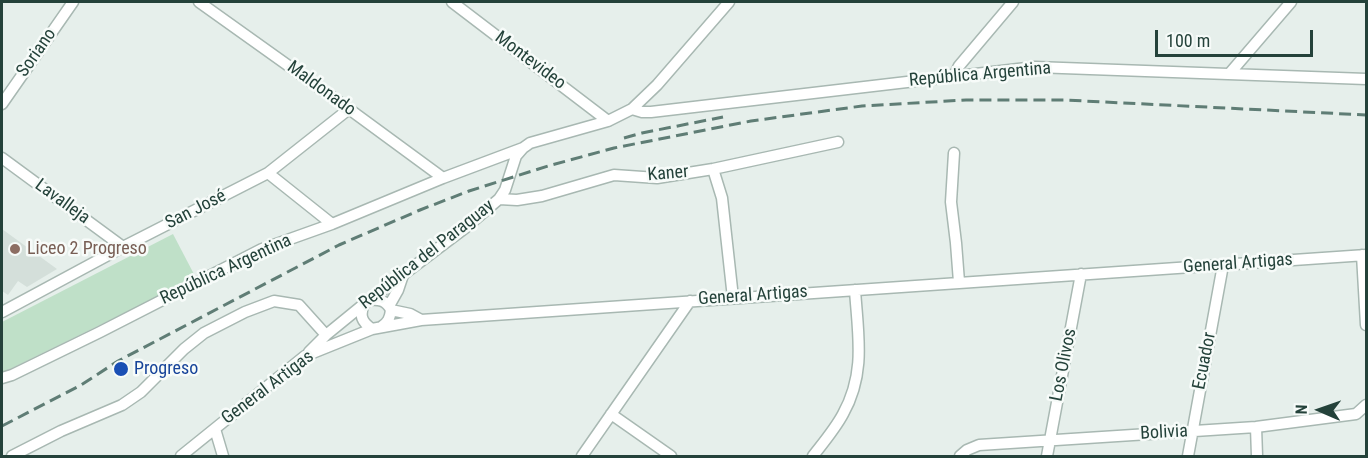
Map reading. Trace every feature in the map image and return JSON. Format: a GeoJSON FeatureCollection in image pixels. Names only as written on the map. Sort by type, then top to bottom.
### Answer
{"type":"FeatureCollection","features":[{"type":"Feature","properties":{"kind":"street","name":"Soriano"},"geometry":{"type":"LineString","coordinates":[[2,104],[73,2]]}},
{"type":"Feature","properties":{"kind":"street","name":"Montevideo"},"geometry":{"type":"LineString","coordinates":[[452,2],[608,121]]}},
{"type":"Feature","properties":{"kind":"street"},"geometry":{"type":"LineString","coordinates":[[523,148],[531,143],[608,121],[632,109],[657,85],[729,2]]}},
{"type":"Feature","properties":{"kind":"street"},"geometry":{"type":"LineString","coordinates":[[954,76],[959,66],[1013,2]]}},
{"type":"Feature","properties":{"kind":"street"},"geometry":{"type":"LineString","coordinates":[[1230,73],[1291,2]]}},
{"type":"Feature","properties":{"kind":"street","name":"Maldonado"},"geometry":{"type":"LineString","coordinates":[[206,4],[443,178]]}},
{"type":"Feature","properties":{"kind":"street","name":"República Argentina"},"geometry":{"type":"LineString","coordinates":[[632,109],[651,112],[1035,67],[1366,79]]}},
{"type":"Feature","properties":{"kind":"street","name":"San José"},"geometry":{"type":"LineString","coordinates":[[2,312],[268,173],[349,109]]}},
{"type":"Feature","properties":{"kind":"street","name":"Kaner"},"geometry":{"type":"LineString","coordinates":[[499,199],[517,200],[542,196],[614,175],[657,178],[713,169],[838,142]]}},
{"type":"Feature","properties":{"kind":"street","name":"República Argentina"},"geometry":{"type":"LineString","coordinates":[[2,378],[100,332],[262,249],[332,224],[523,148]]}},
{"type":"Feature","properties":{"kind":"street","name":"República del Paraguay"},"geometry":{"type":"LineString","coordinates":[[305,356],[326,335],[499,199],[505,190],[516,156],[523,148]]}},
{"type":"Feature","properties":{"kind":"street"},"geometry":{"type":"LineString","coordinates":[[954,153],[951,202],[959,282]]}},
{"type":"Feature","properties":{"kind":"street","name":"Lavalleja"},"geometry":{"type":"LineString","coordinates":[[2,158],[123,247]]}},
{"type":"Feature","properties":{"kind":"street"},"geometry":{"type":"LineString","coordinates":[[713,169],[722,198],[732,298]]}},
{"type":"Feature","properties":{"kind":"street"},"geometry":{"type":"LineString","coordinates":[[268,173],[332,224]]}},
{"type":"Feature","properties":{"kind":"street"},"geometry":{"type":"LineString","coordinates":[[1364,255],[1366,325]]}},
{"type":"Feature","properties":{"kind":"street","name":"General Artigas"},"geometry":{"type":"LineString","coordinates":[[181,456],[305,356],[376,328],[422,320],[1364,255]]}},
{"type":"Feature","properties":{"kind":"street","name":"Ecuador"},"geometry":{"type":"LineString","coordinates":[[1188,456],[1223,265]]}},
{"type":"Feature","properties":{"kind":"street"},"geometry":{"type":"LineString","coordinates":[[405,272],[390,308],[390,317],[386,324],[376,328],[366,325],[361,319],[361,311],[367,302],[377,299],[390,308],[422,320]]}},
{"type":"Feature","properties":{"kind":"street","name":"Los Olivos"},"geometry":{"type":"LineString","coordinates":[[1047,456],[1081,274]]}},
{"type":"Feature","properties":{"kind":"street"},"geometry":{"type":"LineString","coordinates":[[398,290],[410,314]]}},
{"type":"Feature","properties":{"kind":"street"},"geometry":{"type":"LineString","coordinates":[[813,456],[842,416],[857,382],[859,343],[855,290]]}},
{"type":"Feature","properties":{"kind":"street"},"geometry":{"type":"LineString","coordinates":[[12,456],[61,431],[122,405],[141,392],[184,349],[204,333],[245,312],[274,301],[299,305],[326,335]]}},
{"type":"Feature","properties":{"kind":"street"},"geometry":{"type":"LineString","coordinates":[[582,456],[690,301]]}},
{"type":"Feature","properties":{"kind":"street","name":"Bolivia"},"geometry":{"type":"LineString","coordinates":[[960,456],[979,445],[1256,427],[1356,414],[1366,405]]}},
{"type":"Feature","properties":{"kind":"street"},"geometry":{"type":"LineString","coordinates":[[611,414],[671,456]]}},
{"type":"Feature","properties":{"kind":"street"},"geometry":{"type":"LineString","coordinates":[[1256,427],[1257,456]]}},
{"type":"Feature","properties":{"kind":"street"},"geometry":{"type":"LineString","coordinates":[[215,429],[223,456]]}},
{"type":"Feature","properties":{"kind":"shaded area","name":"Liceo 2 Progreso"},"geometry":{"type":"Polygon","coordinates":[[[2,229],[57,269],[27,287],[18,281],[8,295],[2,291],[2,229]]]}},
{"type":"Feature","properties":{"kind":"green space"},"geometry":{"type":"Polygon","coordinates":[[[173,234],[196,278],[2,373],[2,322],[173,234]]]}},
{"type":"Feature","properties":{"kind":"railway"},"geometry":{"type":"LineString","coordinates":[[2,426],[81,385],[118,361],[339,245],[469,191],[614,148],[751,121],[862,106],[966,100],[1064,100],[1366,115]]}},
{"type":"Feature","properties":{"kind":"railway"},"geometry":{"type":"LineString","coordinates":[[624,138],[723,117]]}},
{"type":"Feature","properties":{"kind":"place","name":"Liceo 2 Progreso"},"geometry":{"type":"Point","coordinates":[15,249]}},
{"type":"Feature","properties":{"kind":"place","name":"Progreso"},"geometry":{"type":"Point","coordinates":[121,369]}}]}
